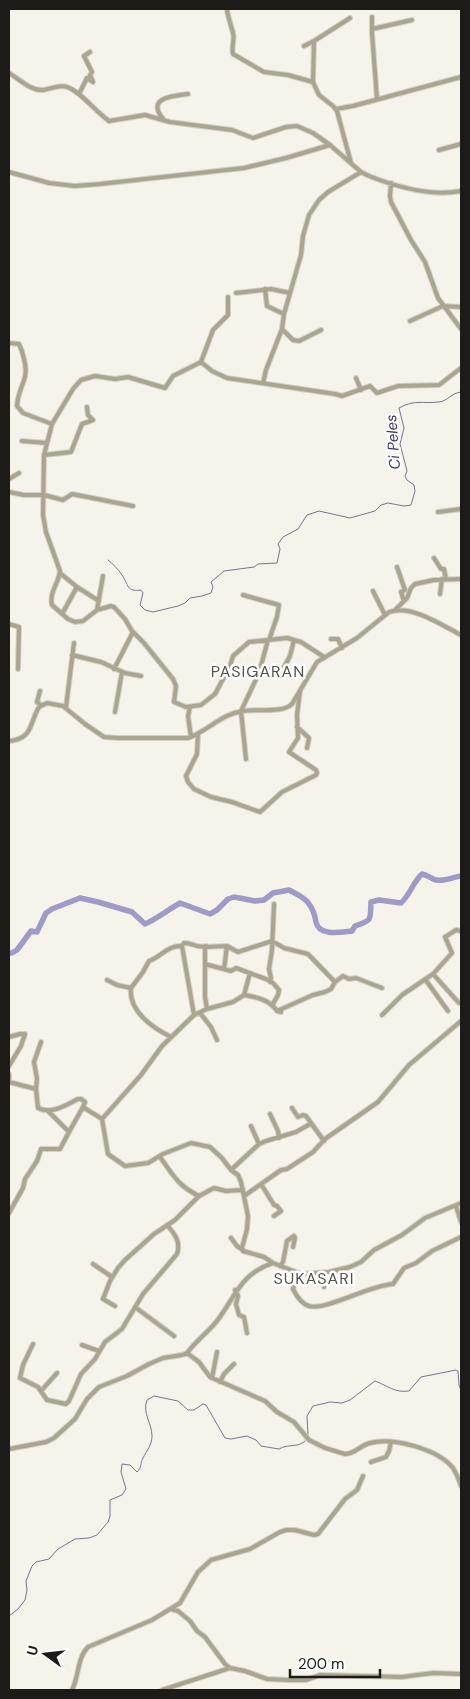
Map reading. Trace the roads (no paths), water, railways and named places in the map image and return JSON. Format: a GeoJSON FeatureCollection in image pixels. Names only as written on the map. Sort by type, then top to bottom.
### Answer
{"type":"FeatureCollection","features":[{"type":"Feature","properties":{"kind":"street"},"geometry":{"type":"LineString","coordinates":[[227,9],[233,35],[232,50],[235,56],[264,72],[288,75],[313,82]]}},
{"type":"Feature","properties":{"kind":"street"},"geometry":{"type":"LineString","coordinates":[[372,17],[377,99]]}},
{"type":"Feature","properties":{"kind":"street"},"geometry":{"type":"LineString","coordinates":[[304,46],[314,42],[350,18]]}},
{"type":"Feature","properties":{"kind":"street"},"geometry":{"type":"LineString","coordinates":[[372,29],[412,20]]}},
{"type":"Feature","properties":{"kind":"street"},"geometry":{"type":"LineString","coordinates":[[314,42],[313,82],[319,95],[336,108],[351,163]]}},
{"type":"Feature","properties":{"kind":"street"},"geometry":{"type":"LineString","coordinates":[[79,94],[86,78],[93,82],[90,75],[92,72],[84,56],[90,52]]}},
{"type":"Feature","properties":{"kind":"street"},"geometry":{"type":"LineString","coordinates":[[9,73],[34,89],[43,90],[65,87],[79,94],[109,121],[139,115],[230,130],[253,138],[286,127],[297,126],[313,133],[330,145],[361,172],[391,183],[434,192],[447,193],[461,190]]}},
{"type":"Feature","properties":{"kind":"street"},"geometry":{"type":"LineString","coordinates":[[336,108],[353,106],[406,93],[461,77]]}},
{"type":"Feature","properties":{"kind":"street"},"geometry":{"type":"LineString","coordinates":[[164,120],[157,111],[160,101],[169,97],[188,94]]}},
{"type":"Feature","properties":{"kind":"street"},"geometry":{"type":"LineString","coordinates":[[439,150],[461,144]]}},
{"type":"Feature","properties":{"kind":"street"},"geometry":{"type":"LineString","coordinates":[[9,172],[50,183],[75,186],[100,184],[244,168],[330,145]]}},
{"type":"Feature","properties":{"kind":"street"},"geometry":{"type":"LineString","coordinates":[[263,383],[282,329],[284,314],[301,255],[303,236],[314,206],[328,192],[361,172]]}},
{"type":"Feature","properties":{"kind":"street"},"geometry":{"type":"LineString","coordinates":[[391,183],[391,202],[425,262],[435,292],[443,306],[461,329]]}},
{"type":"Feature","properties":{"kind":"street"},"geometry":{"type":"LineString","coordinates":[[265,289],[267,306],[284,314]]}},
{"type":"Feature","properties":{"kind":"street"},"geometry":{"type":"LineString","coordinates":[[236,293],[273,289],[290,293]]}},
{"type":"Feature","properties":{"kind":"street"},"geometry":{"type":"LineString","coordinates":[[99,601],[60,573],[46,532],[43,515],[44,455],[52,424],[73,389],[81,380],[95,376],[115,379],[128,377],[165,388],[173,376],[201,362],[213,330],[228,315],[228,297]]}},
{"type":"Feature","properties":{"kind":"street"},"geometry":{"type":"LineString","coordinates":[[410,321],[443,306],[461,307]]}},
{"type":"Feature","properties":{"kind":"street"},"geometry":{"type":"LineString","coordinates":[[282,329],[293,340],[299,341],[321,330]]}},
{"type":"Feature","properties":{"kind":"street"},"geometry":{"type":"LineString","coordinates":[[9,343],[19,344],[27,367],[26,376],[17,398],[17,406],[23,413],[52,424]]}},
{"type":"Feature","properties":{"kind":"street"},"geometry":{"type":"LineString","coordinates":[[201,362],[212,371],[223,376],[340,396],[370,386],[377,393],[398,386],[439,385],[459,369],[461,374]]}},
{"type":"Feature","properties":{"kind":"street"},"geometry":{"type":"LineString","coordinates":[[356,378],[360,390]]}},
{"type":"Feature","properties":{"kind":"street"},"geometry":{"type":"LineString","coordinates":[[44,455],[70,452],[82,424],[93,420],[88,415],[87,407]]}},
{"type":"Feature","properties":{"kind":"street"},"geometry":{"type":"LineString","coordinates":[[22,441],[47,443]]}},
{"type":"Feature","properties":{"kind":"street"},"geometry":{"type":"LineString","coordinates":[[9,479],[19,473]]}},
{"type":"Feature","properties":{"kind":"street"},"geometry":{"type":"LineString","coordinates":[[9,492],[44,495],[63,500],[72,494],[133,506]]}},
{"type":"Feature","properties":{"kind":"street"},"geometry":{"type":"LineString","coordinates":[[438,512],[461,509]]}},
{"type":"Feature","properties":{"kind":"street"},"geometry":{"type":"LineString","coordinates":[[434,558],[441,569],[444,568],[444,579],[440,594]]}},
{"type":"Feature","properties":{"kind":"street"},"geometry":{"type":"LineString","coordinates":[[397,567],[405,590],[401,592],[404,602]]}},
{"type":"Feature","properties":{"kind":"street"},"geometry":{"type":"LineString","coordinates":[[60,573],[52,593],[52,605],[68,619],[75,622],[83,621],[97,610],[113,606],[126,619],[132,632],[144,643],[173,679],[176,686],[174,703],[183,706],[201,705],[215,694],[230,666],[233,656],[249,642],[287,638],[301,642],[324,657]]}},
{"type":"Feature","properties":{"kind":"street"},"geometry":{"type":"LineString","coordinates":[[97,610],[103,576]]}},
{"type":"Feature","properties":{"kind":"street"},"geometry":{"type":"LineString","coordinates":[[396,610],[404,602],[415,584],[444,579],[461,579]]}},
{"type":"Feature","properties":{"kind":"street"},"geometry":{"type":"LineString","coordinates":[[62,614],[77,587]]}},
{"type":"Feature","properties":{"kind":"street"},"geometry":{"type":"LineString","coordinates":[[373,591],[385,615]]}},
{"type":"Feature","properties":{"kind":"street"},"geometry":{"type":"LineString","coordinates":[[243,595],[279,605],[274,629],[260,668],[241,711],[246,760]]}},
{"type":"Feature","properties":{"kind":"street"},"geometry":{"type":"LineString","coordinates":[[9,741],[22,738],[28,733],[37,710],[41,705],[47,703],[66,707],[85,724],[104,737],[153,739],[190,737],[198,734],[226,715],[241,711],[287,708],[292,704],[314,666],[324,657],[342,648],[385,615],[396,610],[404,609],[415,613],[461,635]]}},
{"type":"Feature","properties":{"kind":"street"},"geometry":{"type":"LineString","coordinates":[[9,624],[20,628],[18,669]]}},
{"type":"Feature","properties":{"kind":"street"},"geometry":{"type":"LineString","coordinates":[[114,669],[132,632]]}},
{"type":"Feature","properties":{"kind":"street"},"geometry":{"type":"LineString","coordinates":[[331,639],[338,639],[342,648]]}},
{"type":"Feature","properties":{"kind":"street"},"geometry":{"type":"LineString","coordinates":[[282,671],[290,656],[294,640]]}},
{"type":"Feature","properties":{"kind":"street"},"geometry":{"type":"LineString","coordinates":[[66,707],[74,643]]}},
{"type":"Feature","properties":{"kind":"street"},"geometry":{"type":"LineString","coordinates":[[72,655],[101,662],[122,672],[141,676]]}},
{"type":"Feature","properties":{"kind":"street"},"geometry":{"type":"LineString","coordinates":[[260,668],[274,670]]}},
{"type":"Feature","properties":{"kind":"street"},"geometry":{"type":"LineString","coordinates":[[115,712],[122,672]]}},
{"type":"Feature","properties":{"kind":"street"},"geometry":{"type":"LineString","coordinates":[[198,734],[198,754],[186,776],[188,782],[194,789],[209,796],[258,812],[282,792],[316,774],[316,770],[289,753],[289,749],[297,740],[300,690]]}},
{"type":"Feature","properties":{"kind":"street"},"geometry":{"type":"LineString","coordinates":[[40,691],[37,702],[41,705]]}},
{"type":"Feature","properties":{"kind":"street"},"geometry":{"type":"LineString","coordinates":[[190,707],[188,716],[190,737]]}},
{"type":"Feature","properties":{"kind":"street"},"geometry":{"type":"LineString","coordinates":[[297,727],[308,736],[307,748]]}},
{"type":"Feature","properties":{"kind":"street"},"geometry":{"type":"LineString","coordinates":[[270,982],[269,969],[272,957],[274,904]]}},
{"type":"Feature","properties":{"kind":"street"},"geometry":{"type":"LineString","coordinates":[[382,1015],[402,995],[433,974],[452,953],[445,937],[456,930],[461,931]]}},
{"type":"Feature","properties":{"kind":"street"},"geometry":{"type":"LineString","coordinates":[[171,1037],[151,1025],[139,1013],[131,998],[131,988],[149,961],[157,958],[170,948],[182,946],[188,942],[198,948],[227,946],[242,952],[272,941]]}},
{"type":"Feature","properties":{"kind":"street"},"geometry":{"type":"LineString","coordinates":[[272,941],[284,948],[308,954],[335,982]]}},
{"type":"Feature","properties":{"kind":"street"},"geometry":{"type":"LineString","coordinates":[[182,946],[194,1015]]}},
{"type":"Feature","properties":{"kind":"street"},"geometry":{"type":"LineString","coordinates":[[206,946],[205,997],[207,1009]]}},
{"type":"Feature","properties":{"kind":"street"},"geometry":{"type":"LineString","coordinates":[[224,969],[227,946]]}},
{"type":"Feature","properties":{"kind":"street"},"geometry":{"type":"LineString","coordinates":[[205,964],[230,971],[236,968],[270,982],[279,990],[273,1004]]}},
{"type":"Feature","properties":{"kind":"street"},"geometry":{"type":"LineString","coordinates":[[243,1250],[248,1216],[244,1196],[238,1175],[231,1170],[222,1158],[210,1147],[191,1142],[148,1163],[128,1166],[110,1157],[106,1150],[102,1120],[171,1037],[194,1015],[207,1009],[233,1002],[244,995],[250,973]]}},
{"type":"Feature","properties":{"kind":"street"},"geometry":{"type":"LineString","coordinates":[[433,974],[461,1002]]}},
{"type":"Feature","properties":{"kind":"street"},"geometry":{"type":"LineString","coordinates":[[244,995],[264,999],[273,1004],[279,1012],[313,995],[326,992],[343,976],[349,979],[356,978],[382,988]]}},
{"type":"Feature","properties":{"kind":"street"},"geometry":{"type":"LineString","coordinates":[[425,979],[448,1011]]}},
{"type":"Feature","properties":{"kind":"street"},"geometry":{"type":"LineString","coordinates":[[107,980],[117,985],[131,988]]}},
{"type":"Feature","properties":{"kind":"street"},"geometry":{"type":"LineString","coordinates":[[200,1013],[211,1027],[217,1040]]}},
{"type":"Feature","properties":{"kind":"street"},"geometry":{"type":"LineString","coordinates":[[244,1196],[281,1170],[288,1169],[313,1152],[324,1141],[378,1102],[409,1065],[461,1020]]}},
{"type":"Feature","properties":{"kind":"street"},"geometry":{"type":"LineString","coordinates":[[9,1037],[25,1034],[24,1040],[9,1066]]}},
{"type":"Feature","properties":{"kind":"street"},"geometry":{"type":"LineString","coordinates":[[9,1213],[11,1203],[19,1196],[25,1179],[37,1161],[40,1149],[60,1149],[85,1102],[82,1099],[78,1099],[48,1111],[38,1108],[37,1079],[34,1062],[41,1042]]}},
{"type":"Feature","properties":{"kind":"street"},"geometry":{"type":"LineString","coordinates":[[9,1074],[9,1082],[36,1089]]}},
{"type":"Feature","properties":{"kind":"street"},"geometry":{"type":"LineString","coordinates":[[83,1107],[102,1120]]}},
{"type":"Feature","properties":{"kind":"street"},"geometry":{"type":"LineString","coordinates":[[292,1108],[298,1117],[303,1114],[306,1116],[324,1141]]}},
{"type":"Feature","properties":{"kind":"street"},"geometry":{"type":"LineString","coordinates":[[48,1111],[69,1132]]}},
{"type":"Feature","properties":{"kind":"street"},"geometry":{"type":"LineString","coordinates":[[270,1114],[278,1131],[279,1138]]}},
{"type":"Feature","properties":{"kind":"street"},"geometry":{"type":"LineString","coordinates":[[231,1170],[259,1144],[266,1140],[296,1132],[310,1124]]}},
{"type":"Feature","properties":{"kind":"street"},"geometry":{"type":"LineString","coordinates":[[250,1126],[259,1144]]}},
{"type":"Feature","properties":{"kind":"street"},"geometry":{"type":"LineString","coordinates":[[160,1157],[178,1183],[185,1190],[199,1196]]}},
{"type":"Feature","properties":{"kind":"street"},"geometry":{"type":"LineString","coordinates":[[261,1184],[274,1205],[278,1206],[281,1211],[274,1216]]}},
{"type":"Feature","properties":{"kind":"street"},"geometry":{"type":"LineString","coordinates":[[115,1306],[103,1299],[112,1277],[134,1250],[167,1225],[199,1196],[214,1188],[226,1191],[242,1190]]}},
{"type":"Feature","properties":{"kind":"street"},"geometry":{"type":"LineString","coordinates":[[231,1238],[245,1252],[264,1257],[298,1274],[323,1273],[356,1265],[374,1250],[425,1218],[461,1203]]}},
{"type":"Feature","properties":{"kind":"street"},"geometry":{"type":"LineString","coordinates":[[456,1206],[461,1222]]}},
{"type":"Feature","properties":{"kind":"street"},"geometry":{"type":"LineString","coordinates":[[33,1344],[20,1375],[24,1381],[38,1387],[47,1400],[66,1404],[81,1374],[95,1359],[105,1342],[122,1329],[149,1285],[170,1262],[179,1248],[175,1234],[167,1225]]}},
{"type":"Feature","properties":{"kind":"street"},"geometry":{"type":"LineString","coordinates":[[290,1231],[295,1238],[293,1247]]}},
{"type":"Feature","properties":{"kind":"street"},"geometry":{"type":"LineString","coordinates":[[280,1266],[283,1262],[287,1241],[294,1236]]}},
{"type":"Feature","properties":{"kind":"street"},"geometry":{"type":"LineString","coordinates":[[298,1274],[293,1289],[299,1298],[309,1306],[325,1305],[376,1286],[392,1284],[404,1268],[416,1263],[432,1251],[461,1237]]}},
{"type":"Feature","properties":{"kind":"street"},"geometry":{"type":"LineString","coordinates":[[9,1450],[46,1442],[54,1438],[75,1419],[87,1399],[99,1387],[127,1376],[163,1358],[187,1353],[218,1320],[235,1290],[252,1273],[273,1263]]}},
{"type":"Feature","properties":{"kind":"street"},"geometry":{"type":"LineString","coordinates":[[93,1264],[112,1277]]}},
{"type":"Feature","properties":{"kind":"street"},"geometry":{"type":"LineString","coordinates":[[323,1273],[324,1287]]}},
{"type":"Feature","properties":{"kind":"street"},"geometry":{"type":"LineString","coordinates":[[235,1290],[238,1296],[236,1304],[239,1315],[244,1317],[247,1333]]}},
{"type":"Feature","properties":{"kind":"street"},"geometry":{"type":"LineString","coordinates":[[135,1307],[174,1336]]}},
{"type":"Feature","properties":{"kind":"street"},"geometry":{"type":"LineString","coordinates":[[82,1345],[99,1351]]}},
{"type":"Feature","properties":{"kind":"street"},"geometry":{"type":"LineString","coordinates":[[212,1378],[218,1352]]}},
{"type":"Feature","properties":{"kind":"street"},"geometry":{"type":"LineString","coordinates":[[187,1353],[199,1362],[212,1378],[255,1395],[265,1401],[277,1412],[294,1422],[309,1440],[333,1451],[349,1454],[372,1442],[411,1445],[439,1457],[453,1468],[461,1486]]}},
{"type":"Feature","properties":{"kind":"street"},"geometry":{"type":"LineString","coordinates":[[220,1382],[224,1374],[234,1364]]}},
{"type":"Feature","properties":{"kind":"street"},"geometry":{"type":"LineString","coordinates":[[41,1391],[57,1373]]}},
{"type":"Feature","properties":{"kind":"street"},"geometry":{"type":"LineString","coordinates":[[371,1462],[386,1457],[390,1451],[391,1442]]}},
{"type":"Feature","properties":{"kind":"street"},"geometry":{"type":"LineString","coordinates":[[72,1690],[77,1679],[80,1662],[88,1646],[152,1620],[180,1603],[198,1572],[211,1560],[250,1549],[286,1530],[318,1534],[345,1499],[357,1490],[363,1476]]}},
{"type":"Feature","properties":{"kind":"street"},"geometry":{"type":"LineString","coordinates":[[171,1609],[178,1611],[190,1621],[230,1668],[267,1679],[306,1680],[320,1675],[402,1677],[424,1674],[461,1674]]}},
{"type":"Feature","properties":{"kind":"street"},"geometry":{"type":"LineString","coordinates":[[162,1690],[230,1668]]}},
{"type":"Feature","properties":{"kind":"waterway","name":"Ci Peles"},"geometry":{"type":"LineString","coordinates":[[108,560],[119,571],[130,589],[141,590],[143,593],[140,605],[145,610],[153,612],[178,606],[190,598],[211,593],[213,587],[211,582],[224,571],[254,567],[258,564],[277,563],[280,549],[278,544],[283,537],[298,529],[307,515],[319,511],[350,518],[375,511],[381,505],[388,503],[404,506],[411,505],[415,491],[414,485],[405,476],[407,471],[400,444],[404,428],[399,408],[414,403],[442,401],[461,392]]}},
{"type":"Feature","properties":{"kind":"waterway"},"geometry":{"type":"LineString","coordinates":[[9,953],[17,950],[31,931],[37,932],[46,913],[80,898],[132,912],[145,924],[180,903],[210,914],[228,899],[234,897],[255,901],[264,900],[273,893],[289,890],[307,902],[313,910],[316,922],[321,930],[337,933],[352,931],[355,926],[368,921],[371,902],[379,900],[401,903],[422,874],[436,880],[461,876]]}},
{"type":"Feature","properties":{"kind":"waterway"},"geometry":{"type":"LineString","coordinates":[[308,1435],[307,1416],[313,1406],[330,1402],[342,1403],[350,1400],[375,1381],[396,1390],[409,1391],[421,1377],[456,1370],[458,1371],[461,1390]]}},
{"type":"Feature","properties":{"kind":"waterway"},"geometry":{"type":"LineString","coordinates":[[9,1616],[25,1600],[26,1581],[32,1566],[36,1562],[49,1559],[58,1549],[75,1539],[89,1538],[97,1535],[108,1522],[110,1500],[122,1495],[126,1489],[121,1472],[122,1464],[130,1465],[137,1472],[151,1442],[152,1431],[146,1414],[147,1400],[154,1396],[178,1401],[188,1410],[194,1410],[203,1404],[206,1405],[225,1438],[231,1439],[247,1436],[256,1440],[261,1446],[279,1449],[301,1444],[307,1439]]}},
{"type":"Feature","properties":{"kind":"district","name":"PASIGARAN"},"geometry":{"type":"Point","coordinates":[258,671]}},
{"type":"Feature","properties":{"kind":"district","name":"SUKASARI"},"geometry":{"type":"Point","coordinates":[314,1278]}}]}
